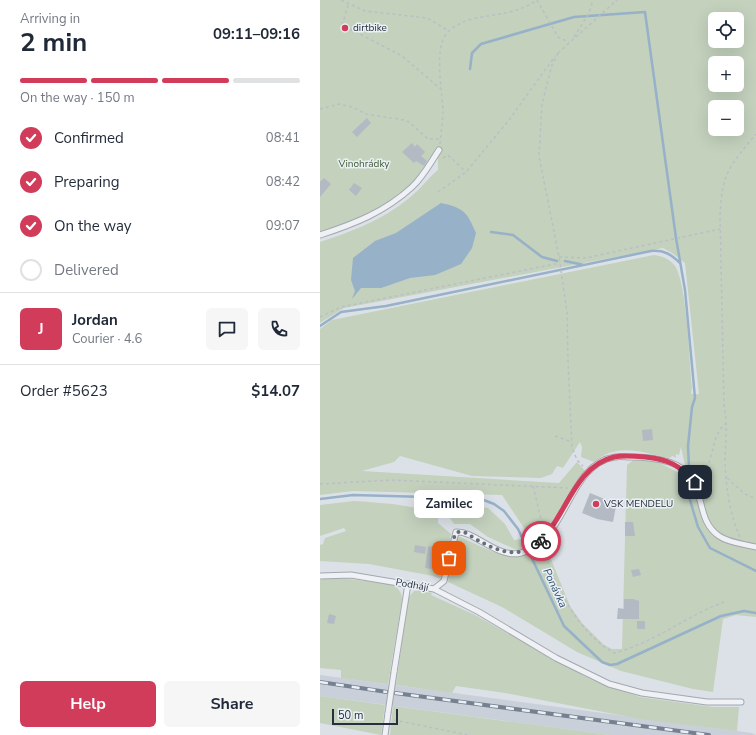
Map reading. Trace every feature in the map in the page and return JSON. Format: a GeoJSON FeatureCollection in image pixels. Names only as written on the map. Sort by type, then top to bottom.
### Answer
{"type":"FeatureCollection","features":[{"type":"Feature","properties":{"kind":"lane"},"geometry":{"type":"LineString","coordinates":[[320,235],[362,221],[398,198],[419,180],[439,150]]}},
{"type":"Feature","properties":{"kind":"lane","name":"Podhájí"},"geometry":{"type":"LineString","coordinates":[[320,576],[351,575],[380,578],[434,589],[444,581],[456,532],[464,532],[498,550],[520,553],[537,544],[554,526],[575,489],[589,472],[602,461],[615,456],[657,458],[673,463],[686,471],[694,480]]}},
{"type":"Feature","properties":{"kind":"lane"},"geometry":{"type":"LineString","coordinates":[[694,480],[704,517],[717,535],[726,540],[756,547]]}},
{"type":"Feature","properties":{"kind":"lane"},"geometry":{"type":"LineString","coordinates":[[385,735],[408,584]]}},
{"type":"Feature","properties":{"kind":"lane"},"geometry":{"type":"LineString","coordinates":[[434,589],[479,612],[556,658],[609,684],[656,695],[707,702],[741,702]]}},
{"type":"Feature","properties":{"kind":"path"},"geometry":{"type":"LineString","coordinates":[[341,0],[348,5],[365,11],[427,18],[449,31]]}},
{"type":"Feature","properties":{"kind":"path"},"geometry":{"type":"LineString","coordinates":[[439,150],[443,114],[440,49],[446,34],[449,31],[462,22],[476,18],[509,13],[530,5],[537,0],[558,36],[569,42]]}},
{"type":"Feature","properties":{"kind":"path"},"geometry":{"type":"LineString","coordinates":[[438,192],[466,172],[509,120],[558,53],[579,31],[588,16],[593,0]]}},
{"type":"Feature","properties":{"kind":"path"},"geometry":{"type":"LineString","coordinates":[[569,42],[618,0]]}},
{"type":"Feature","properties":{"kind":"path"},"geometry":{"type":"LineString","coordinates":[[348,5],[342,26],[402,56],[442,90]]}},
{"type":"Feature","properties":{"kind":"path"},"geometry":{"type":"LineString","coordinates":[[558,53],[552,65],[542,104],[539,156],[562,272],[569,328],[568,361],[572,442],[577,460],[589,472]]}},
{"type":"Feature","properties":{"kind":"path"},"geometry":{"type":"LineString","coordinates":[[320,109],[339,104],[347,105],[366,114],[404,120],[409,122],[428,139],[440,139]]}},
{"type":"Feature","properties":{"kind":"path"},"geometry":{"type":"LineString","coordinates":[[744,544],[734,522],[725,464],[727,422],[724,406],[720,229],[721,195],[724,177],[730,165],[756,134]]}},
{"type":"Feature","properties":{"kind":"path"},"geometry":{"type":"LineString","coordinates":[[440,160],[448,156],[466,172]]}},
{"type":"Feature","properties":{"kind":"path"},"geometry":{"type":"LineString","coordinates":[[559,257],[586,258],[720,229]]}},
{"type":"Feature","properties":{"kind":"path"},"geometry":{"type":"LineString","coordinates":[[320,317],[341,307],[560,264]]}},
{"type":"Feature","properties":{"kind":"path"},"geometry":{"type":"LineString","coordinates":[[694,480],[703,475],[710,462],[718,430],[727,422]]}},
{"type":"Feature","properties":{"kind":"path"},"geometry":{"type":"LineString","coordinates":[[555,436],[572,442]]}},
{"type":"Feature","properties":{"kind":"path"},"geometry":{"type":"LineString","coordinates":[[727,478],[744,494],[756,499]]}},
{"type":"Feature","properties":{"kind":"path"},"geometry":{"type":"LineString","coordinates":[[320,484],[392,480],[575,489]]}},
{"type":"Feature","properties":{"kind":"path"},"geometry":{"type":"LineString","coordinates":[[533,486],[541,519],[537,544],[552,570],[562,595],[578,621],[606,648],[614,653],[627,650],[724,602]]}},
{"type":"Feature","properties":{"kind":"path"},"geometry":{"type":"LineString","coordinates":[[388,718],[468,735]]}},
{"type":"Feature","properties":{"kind":"shaded area"},"geometry":{"type":"Polygon","coordinates":[[[320,675],[752,733],[756,735],[610,735],[320,696],[320,675]]]}},
{"type":"Feature","properties":{"kind":"green space","name":"Vinohrádky"},"geometry":{"type":"Polygon","coordinates":[[[320,0],[756,0],[756,617],[736,615],[723,619],[713,692],[693,689],[621,671],[577,652],[502,607],[448,582],[458,536],[491,551],[511,555],[521,554],[532,550],[544,542],[570,606],[582,623],[604,645],[612,649],[622,649],[627,465],[635,459],[658,462],[683,475],[685,465],[681,447],[679,455],[676,454],[676,458],[673,456],[669,458],[639,451],[621,450],[603,456],[594,462],[581,457],[582,447],[580,442],[563,468],[557,466],[552,474],[541,478],[472,476],[400,456],[394,462],[362,471],[559,483],[577,462],[586,472],[567,498],[553,525],[534,543],[502,495],[353,491],[320,495],[320,329],[332,320],[657,255],[671,261],[679,275],[687,324],[692,387],[691,394],[699,394],[685,263],[663,248],[344,308],[320,323],[320,242],[371,222],[383,216],[405,201],[438,170],[438,155],[434,152],[412,184],[374,212],[361,219],[320,232],[320,0]]]}},
{"type":"Feature","properties":{"kind":"green space"},"geometry":{"type":"Polygon","coordinates":[[[354,501],[407,506],[438,515],[438,523],[451,534],[441,579],[433,576],[369,564],[320,561],[320,545],[323,544],[325,538],[346,531],[344,528],[320,536],[320,505],[354,501]]]}},
{"type":"Feature","properties":{"kind":"green space"},"geometry":{"type":"Polygon","coordinates":[[[460,504],[488,508],[505,524],[514,540],[522,539],[525,548],[519,551],[488,537],[470,524],[454,524],[445,511],[431,506],[460,504]]]}},
{"type":"Feature","properties":{"kind":"green space"},"geometry":{"type":"Polygon","coordinates":[[[332,577],[390,584],[397,588],[400,592],[402,600],[388,684],[341,678],[341,670],[320,668],[320,580],[332,577]]]}},
{"type":"Feature","properties":{"kind":"green space"},"geometry":{"type":"Polygon","coordinates":[[[419,590],[432,593],[431,595],[475,615],[590,679],[640,697],[713,707],[739,707],[737,731],[640,719],[505,693],[456,686],[452,693],[396,685],[408,598],[414,591],[419,590]]]}},
{"type":"Feature","properties":{"kind":"green space"},"geometry":{"type":"Polygon","coordinates":[[[320,696],[385,705],[381,735],[320,723],[320,696]]]}},
{"type":"Feature","properties":{"kind":"green space"},"geometry":{"type":"Polygon","coordinates":[[[393,706],[610,735],[390,735],[393,706]]]}},
{"type":"Feature","properties":{"kind":"water"},"geometry":{"type":"Polygon","coordinates":[[[441,203],[455,207],[464,212],[470,220],[476,233],[472,248],[461,264],[435,275],[410,278],[381,288],[361,288],[352,299],[355,291],[351,280],[353,258],[375,241],[396,233],[441,203]]]}},
{"type":"Feature","properties":{"kind":"building"},"geometry":{"type":"Polygon","coordinates":[[[367,118],[371,123],[357,137],[352,132],[367,118]]]}},
{"type":"Feature","properties":{"kind":"building"},"geometry":{"type":"Polygon","coordinates":[[[412,143],[415,147],[417,144],[425,152],[421,156],[427,161],[424,166],[416,161],[414,163],[402,152],[412,143]]]}},
{"type":"Feature","properties":{"kind":"building"},"geometry":{"type":"Polygon","coordinates":[[[324,178],[331,184],[320,197],[320,182],[324,178]]]}},
{"type":"Feature","properties":{"kind":"building"},"geometry":{"type":"Polygon","coordinates":[[[354,183],[362,188],[356,196],[349,190],[354,183]]]}},
{"type":"Feature","properties":{"kind":"building"},"geometry":{"type":"Polygon","coordinates":[[[652,429],[653,440],[643,441],[642,430],[652,429]]]}},
{"type":"Feature","properties":{"kind":"building"},"geometry":{"type":"Polygon","coordinates":[[[590,493],[607,500],[606,504],[616,506],[613,522],[597,519],[582,513],[590,493]]]}},
{"type":"Feature","properties":{"kind":"building"},"geometry":{"type":"Polygon","coordinates":[[[625,522],[633,522],[635,536],[625,536],[625,522]]]}},
{"type":"Feature","properties":{"kind":"building"},"geometry":{"type":"Polygon","coordinates":[[[415,545],[426,547],[425,554],[414,552],[415,545]]]}},
{"type":"Feature","properties":{"kind":"building"},"geometry":{"type":"Polygon","coordinates":[[[428,546],[434,547],[434,552],[438,553],[437,563],[432,562],[432,569],[425,568],[428,546]]]}},
{"type":"Feature","properties":{"kind":"building"},"geometry":{"type":"Polygon","coordinates":[[[639,569],[641,575],[633,577],[631,570],[639,569]]]}},
{"type":"Feature","properties":{"kind":"building"},"geometry":{"type":"Polygon","coordinates":[[[624,599],[639,601],[639,619],[617,619],[618,608],[624,609],[624,599]]]}},
{"type":"Feature","properties":{"kind":"building"},"geometry":{"type":"Polygon","coordinates":[[[329,614],[336,616],[334,624],[327,623],[329,614]]]}},
{"type":"Feature","properties":{"kind":"building"},"geometry":{"type":"Polygon","coordinates":[[[637,621],[645,621],[645,629],[637,629],[637,621]]]}},
{"type":"Feature","properties":{"kind":"waterway"},"geometry":{"type":"LineString","coordinates":[[470,69],[472,53],[481,44],[574,17],[645,12],[676,238],[685,290],[695,398],[692,407],[688,446],[688,484],[690,500],[698,527],[710,548],[756,571]]}},
{"type":"Feature","properties":{"kind":"waterway"},"geometry":{"type":"LineString","coordinates":[[491,232],[513,235],[542,257],[557,261]]}},
{"type":"Feature","properties":{"kind":"waterway"},"geometry":{"type":"LineString","coordinates":[[320,326],[341,312],[386,306],[651,251],[667,253],[680,263]]}},
{"type":"Feature","properties":{"kind":"waterway"},"geometry":{"type":"LineString","coordinates":[[565,261],[584,265]]}},
{"type":"Feature","properties":{"kind":"waterway","name":"Ponávka"},"geometry":{"type":"LineString","coordinates":[[320,499],[353,495],[463,498],[481,499],[494,504],[504,511],[518,529],[564,626],[602,662],[610,665],[617,664],[721,616],[744,611],[756,613]]}},
{"type":"Feature","properties":{"kind":"railway"},"geometry":{"type":"LineString","coordinates":[[320,682],[387,692]]}},
{"type":"Feature","properties":{"kind":"railway"},"geometry":{"type":"LineString","coordinates":[[395,693],[709,735]]}},
{"type":"Feature","properties":{"kind":"way so far"},"geometry":{"type":"LineString","coordinates":[[449,558],[452,541],[456,532],[464,532],[498,550],[509,552],[520,553],[534,547],[541,541]]}},
{"type":"Feature","properties":{"kind":"place","name":"dirtbike"},"geometry":{"type":"Point","coordinates":[345,28]}},
{"type":"Feature","properties":{"kind":"place","name":"VSK MENDELU"},"geometry":{"type":"Point","coordinates":[596,504]}},
{"type":"Feature","properties":{"kind":"place","name":"Zamilec"},"geometry":{"type":"Point","coordinates":[449,558]}},
{"type":"Feature","properties":{"kind":"route"},"geometry":{"type":"LineString","coordinates":[[541,541],[554,526],[571,496],[589,472],[602,461],[615,456],[657,458],[669,461],[686,471],[695,482]]}}]}
